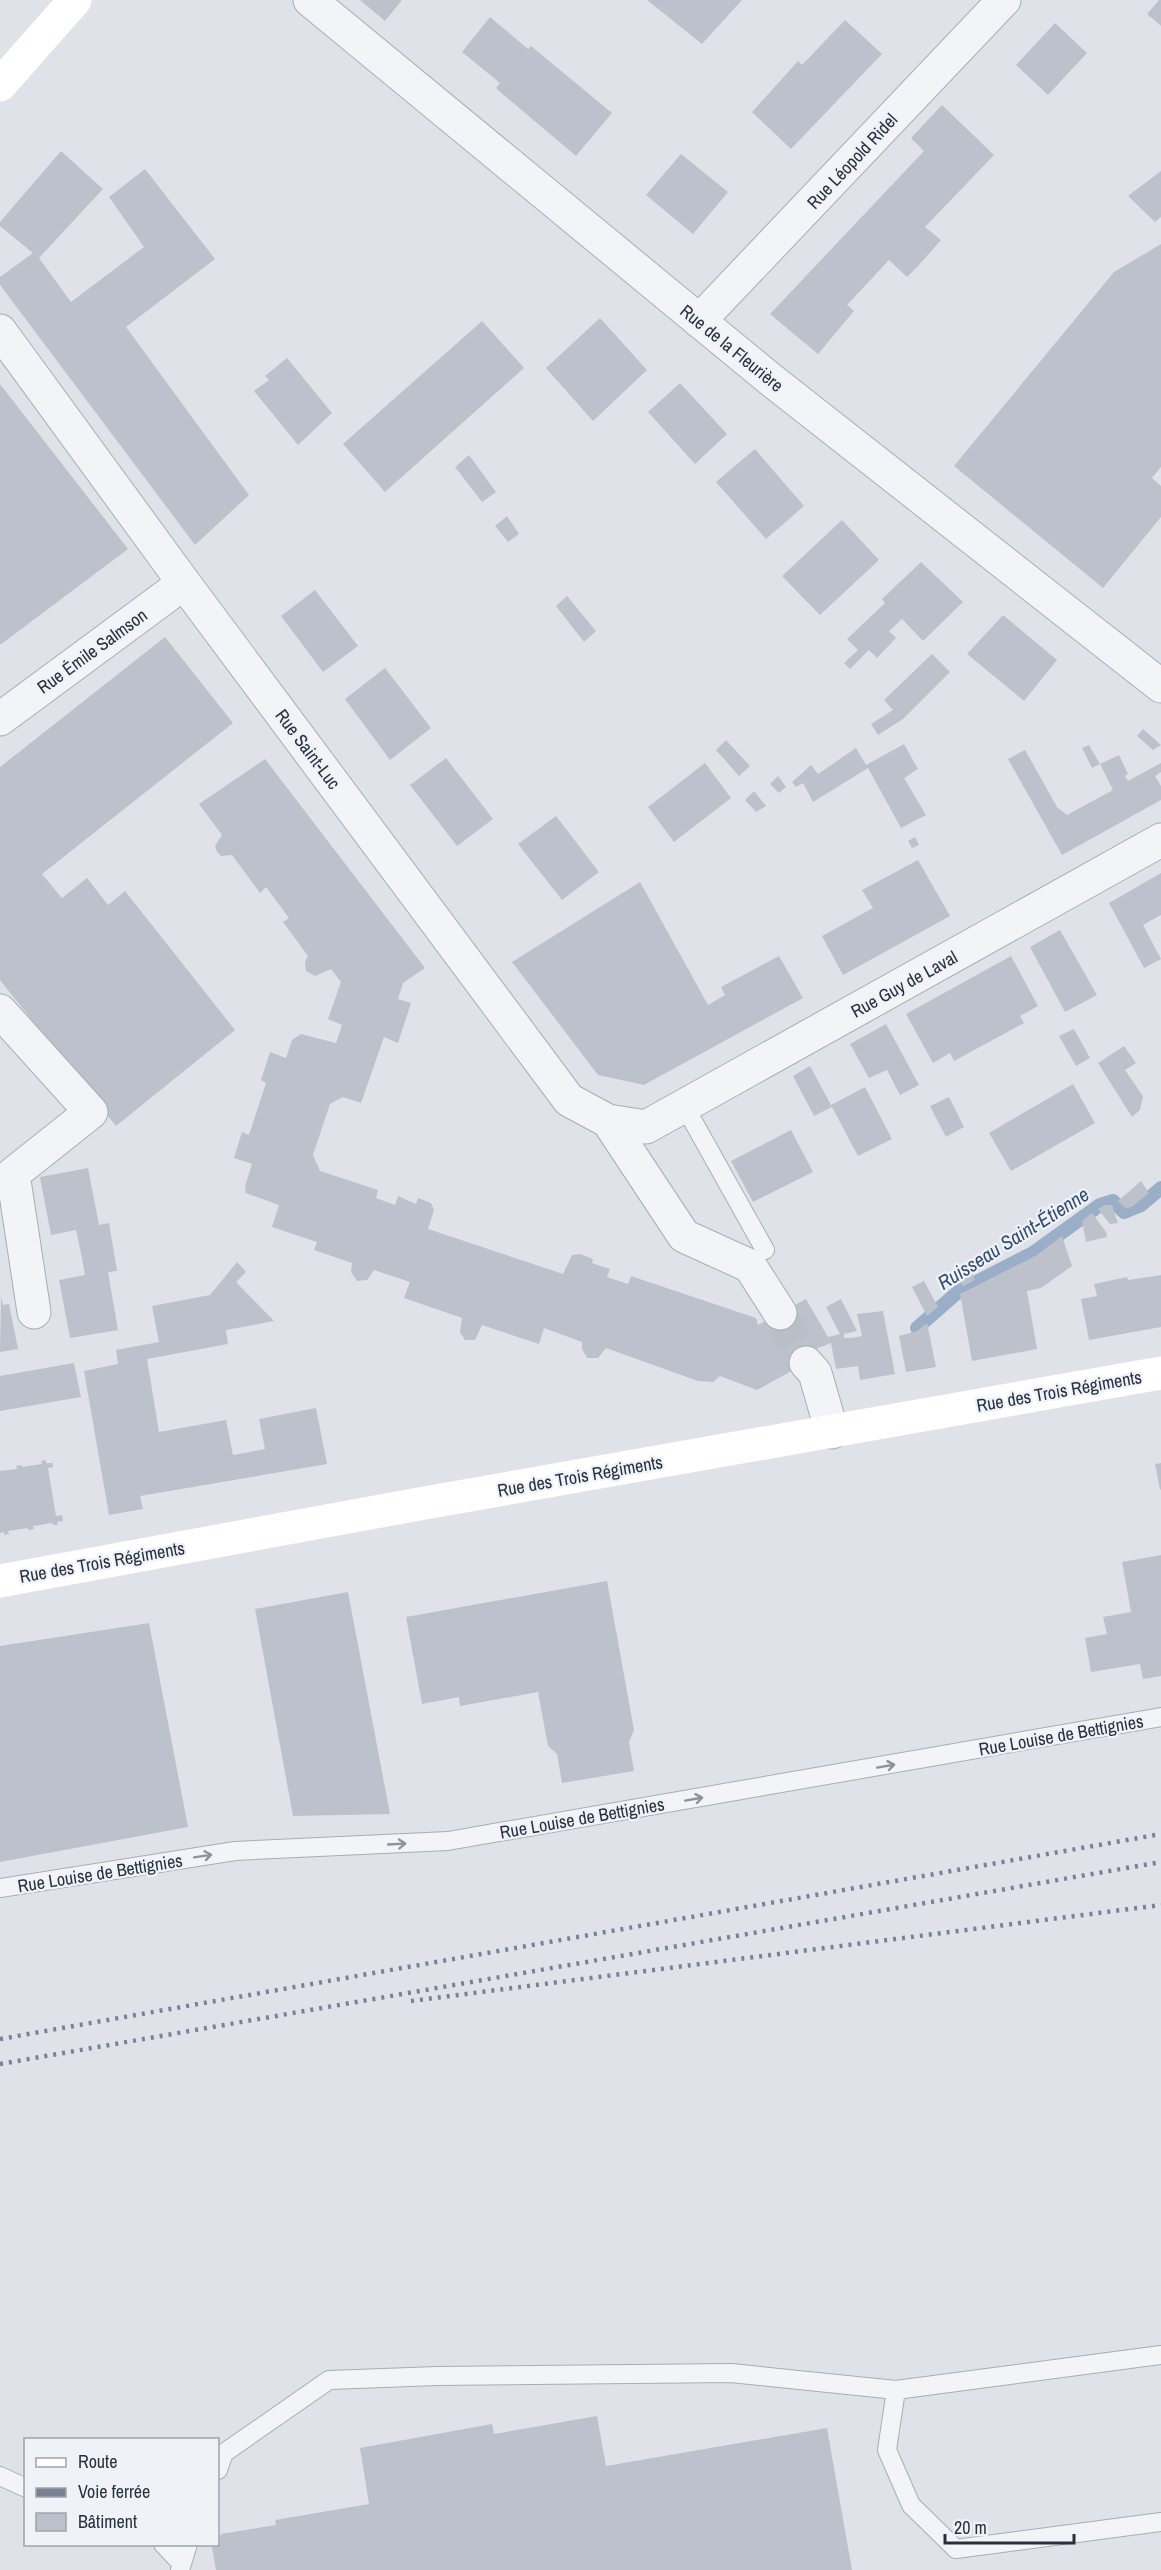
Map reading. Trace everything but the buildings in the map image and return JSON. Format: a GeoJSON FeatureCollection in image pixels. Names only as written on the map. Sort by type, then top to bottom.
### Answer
{"type":"FeatureCollection","features":[{"type":"Feature","properties":{"kind":"main road"},"geometry":{"type":"LineString","coordinates":[[5,70],[75,0]]}},
{"type":"Feature","properties":{"kind":"main road","name":"Rue des Trois Régiments"},"geometry":{"type":"LineString","coordinates":[[0,1581],[419,1503],[1161,1373]]}},
{"type":"Feature","properties":{"kind":"street","name":"Rue de la Fleurière"},"geometry":{"type":"LineString","coordinates":[[310,0],[770,379],[1161,686]]}},
{"type":"Feature","properties":{"kind":"street","name":"Rue Léopold Ridel"},"geometry":{"type":"LineString","coordinates":[[699,321],[1004,0]]}},
{"type":"Feature","properties":{"kind":"street","name":"Rue Saint-Luc"},"geometry":{"type":"LineString","coordinates":[[0,331],[184,583],[569,1100],[608,1121],[646,1127]]}},
{"type":"Feature","properties":{"kind":"street","name":"Rue Émile Salmson"},"geometry":{"type":"LineString","coordinates":[[0,719],[184,583]]}},
{"type":"Feature","properties":{"kind":"street","name":"Rue Guy de Laval"},"geometry":{"type":"LineString","coordinates":[[646,1127],[1161,840]]}},
{"type":"Feature","properties":{"kind":"street"},"geometry":{"type":"LineString","coordinates":[[0,1011],[91,1112],[14,1173],[34,1312]]}},
{"type":"Feature","properties":{"kind":"street"},"geometry":{"type":"LineString","coordinates":[[608,1121],[684,1236],[750,1266],[780,1313]]}},
{"type":"Feature","properties":{"kind":"street"},"geometry":{"type":"LineString","coordinates":[[806,1363],[815,1373],[832,1432]]}},
{"type":"Feature","properties":{"kind":"lane"},"geometry":{"type":"LineString","coordinates":[[685,1107],[765,1250]]}},
{"type":"Feature","properties":{"kind":"lane","name":"Rue Louise de Bettignies"},"geometry":{"type":"LineString","coordinates":[[0,1888],[235,1851],[448,1841],[1161,1717]]}},
{"type":"Feature","properties":{"kind":"lane"},"geometry":{"type":"LineString","coordinates":[[219,2467],[224,2452],[329,2380],[437,2376],[731,2373],[896,2390],[1161,2355]]}},
{"type":"Feature","properties":{"kind":"lane"},"geometry":{"type":"LineString","coordinates":[[896,2390],[887,2450],[911,2505],[956,2549],[1161,2523]]}},
{"type":"Feature","properties":{"kind":"lane"},"geometry":{"type":"LineString","coordinates":[[0,2476],[24,2487]]}},
{"type":"Feature","properties":{"kind":"lane"},"geometry":{"type":"LineString","coordinates":[[165,2546],[181,2566]]}},
{"type":"Feature","properties":{"kind":"lane"},"geometry":{"type":"LineString","coordinates":[[181,2566],[187,2546]]}},
{"type":"Feature","properties":{"kind":"waterway","name":"Ruisseau Saint-Étienne"},"geometry":{"type":"LineString","coordinates":[[917,1328],[959,1291],[1033,1253],[1100,1205],[1113,1201],[1124,1212],[1141,1205],[1161,1188]]}},
{"type":"Feature","properties":{"kind":"tunnel"},"geometry":{"type":"LineString","coordinates":[[780,1313],[806,1363]]}},
{"type":"Feature","properties":{"kind":"railway"},"geometry":{"type":"LineString","coordinates":[[0,2039],[1161,1834]]}},
{"type":"Feature","properties":{"kind":"railway"},"geometry":{"type":"LineString","coordinates":[[0,2064],[1161,1862]]}},
{"type":"Feature","properties":{"kind":"railway"},"geometry":{"type":"LineString","coordinates":[[411,2001],[1161,1905]]}}]}
